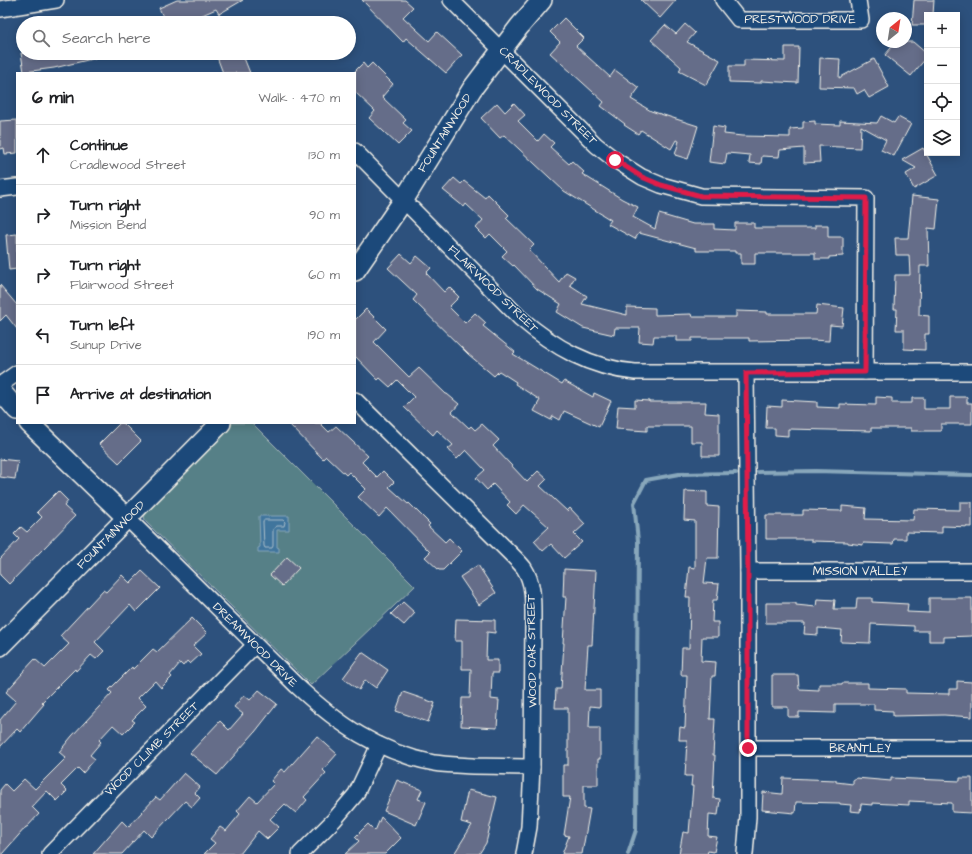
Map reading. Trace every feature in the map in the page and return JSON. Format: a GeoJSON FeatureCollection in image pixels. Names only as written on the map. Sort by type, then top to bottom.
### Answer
{"type":"FeatureCollection","features":[{"type":"Feature","properties":{"kind":"street"},"geometry":{"type":"LineString","coordinates":[[0,9],[56,0]]}},
{"type":"Feature","properties":{"kind":"street","name":"CRADLEWOOD STREET"},"geometry":{"type":"LineString","coordinates":[[451,0],[596,144],[642,177],[661,185],[701,196],[866,198],[865,372]]}},
{"type":"Feature","properties":{"kind":"street","name":"FOUNTAINWOOD"},"geometry":{"type":"LineString","coordinates":[[356,270],[403,201],[472,89],[519,27],[542,0]]}},
{"type":"Feature","properties":{"kind":"street","name":"PRESTWOOD DRIVE"},"geometry":{"type":"LineString","coordinates":[[723,0],[740,20],[861,20],[858,0]]}},
{"type":"Feature","properties":{"kind":"street","name":"FLAIRWOOD STREET"},"geometry":{"type":"LineString","coordinates":[[356,152],[520,318],[564,350],[607,368],[635,372],[972,372]]}},
{"type":"Feature","properties":{"kind":"street"},"geometry":{"type":"LineString","coordinates":[[0,189],[16,187]]}},
{"type":"Feature","properties":{"kind":"street"},"geometry":{"type":"LineString","coordinates":[[744,854],[748,817],[746,373]]}},
{"type":"Feature","properties":{"kind":"street"},"geometry":{"type":"LineString","coordinates":[[0,385],[16,374]]}},
{"type":"Feature","properties":{"kind":"street"},"geometry":{"type":"LineString","coordinates":[[0,390],[16,409]]}},
{"type":"Feature","properties":{"kind":"street","name":"WOOD OAK STREET"},"geometry":{"type":"LineString","coordinates":[[356,401],[525,569],[530,583],[532,596],[532,767],[529,827],[524,854]]}},
{"type":"Feature","properties":{"kind":"street","name":"DREAMWOOD DRIVE"},"geometry":{"type":"LineString","coordinates":[[30,424],[297,686],[320,708],[343,725],[379,745],[404,756],[435,763],[532,767]]}},
{"type":"Feature","properties":{"kind":"street","name":"FOUNTAINWOOD"},"geometry":{"type":"LineString","coordinates":[[0,646],[220,424]]}},
{"type":"Feature","properties":{"kind":"street","name":"MISSION VALLEY"},"geometry":{"type":"LineString","coordinates":[[748,571],[972,571]]}},
{"type":"Feature","properties":{"kind":"street","name":"WOOD CLIMB STREET"},"geometry":{"type":"LineString","coordinates":[[50,854],[255,645]]}},
{"type":"Feature","properties":{"kind":"street"},"geometry":{"type":"LineString","coordinates":[[300,854],[334,820],[356,794],[379,745]]}},
{"type":"Feature","properties":{"kind":"street","name":"BRANTLEY"},"geometry":{"type":"LineString","coordinates":[[748,748],[972,748]]}},
{"type":"Feature","properties":{"kind":"green space"},"geometry":{"type":"Polygon","coordinates":[[[231,424],[253,424],[415,586],[311,685],[146,522],[144,517],[146,513],[231,424]]]}},
{"type":"Feature","properties":{"kind":"water"},"geometry":{"type":"Polygon","coordinates":[[[259,516],[289,516],[289,530],[277,530],[277,547],[279,548],[279,552],[258,552],[258,548],[260,547],[259,516]]]}},
{"type":"Feature","properties":{"kind":"building"},"geometry":{"type":"Polygon","coordinates":[[[177,0],[243,0],[219,14],[216,9],[200,16],[163,16],[159,8],[177,0]]]}},
{"type":"Feature","properties":{"kind":"building"},"geometry":{"type":"Polygon","coordinates":[[[362,0],[405,0],[413,7],[403,17],[429,41],[437,32],[462,55],[446,73],[406,38],[403,42],[362,0]]]}},
{"type":"Feature","properties":{"kind":"building"},"geometry":{"type":"Polygon","coordinates":[[[641,0],[676,0],[660,18],[641,0]]]}},
{"type":"Feature","properties":{"kind":"building"},"geometry":{"type":"Polygon","coordinates":[[[914,0],[934,0],[933,12],[924,12],[924,25],[912,25],[914,0]]]}},
{"type":"Feature","properties":{"kind":"building"},"geometry":{"type":"Polygon","coordinates":[[[564,18],[584,38],[576,46],[610,77],[615,70],[639,88],[631,99],[651,111],[698,126],[688,159],[675,155],[679,141],[676,140],[671,149],[641,130],[638,134],[624,125],[625,124],[601,106],[604,102],[550,53],[560,42],[550,32],[564,18]]]}},
{"type":"Feature","properties":{"kind":"building"},"geometry":{"type":"Polygon","coordinates":[[[685,24],[695,33],[687,42],[720,60],[706,85],[679,71],[681,67],[651,40],[665,25],[676,34],[685,24]]]}},
{"type":"Feature","properties":{"kind":"building"},"geometry":{"type":"Polygon","coordinates":[[[913,42],[924,51],[924,61],[911,76],[885,55],[891,48],[912,48],[913,42]]]}},
{"type":"Feature","properties":{"kind":"building"},"geometry":{"type":"Polygon","coordinates":[[[785,47],[799,47],[798,83],[761,81],[761,83],[729,82],[729,66],[744,66],[744,60],[785,61],[785,47]]]}},
{"type":"Feature","properties":{"kind":"building"},"geometry":{"type":"Polygon","coordinates":[[[820,58],[840,59],[839,78],[874,59],[889,87],[869,98],[864,90],[857,94],[854,88],[819,87],[820,58]]]}},
{"type":"Feature","properties":{"kind":"building"},"geometry":{"type":"Polygon","coordinates":[[[22,60],[88,60],[54,68],[24,72],[22,60]]]}},
{"type":"Feature","properties":{"kind":"building"},"geometry":{"type":"Polygon","coordinates":[[[218,60],[245,60],[250,72],[223,72],[218,60]]]}},
{"type":"Feature","properties":{"kind":"building"},"geometry":{"type":"Polygon","coordinates":[[[363,63],[367,68],[372,63],[393,84],[382,97],[406,120],[403,123],[412,131],[398,145],[369,118],[375,111],[356,93],[355,71],[363,63]]]}},
{"type":"Feature","properties":{"kind":"building"},"geometry":{"type":"Polygon","coordinates":[[[497,103],[505,112],[514,103],[525,115],[518,121],[538,141],[544,134],[554,143],[550,147],[569,164],[572,161],[584,172],[582,174],[622,199],[638,207],[633,217],[655,229],[659,214],[693,224],[714,224],[714,229],[735,230],[735,223],[754,223],[754,228],[815,228],[815,225],[828,225],[828,237],[843,237],[843,256],[829,257],[829,259],[815,259],[815,253],[755,253],[755,264],[741,264],[741,253],[735,253],[735,251],[696,251],[696,248],[639,233],[635,239],[608,224],[611,220],[564,191],[504,135],[500,138],[481,118],[497,103]]]}},
{"type":"Feature","properties":{"kind":"building"},"geometry":{"type":"Polygon","coordinates":[[[881,116],[894,123],[898,117],[911,124],[894,156],[881,150],[886,140],[861,126],[860,148],[819,146],[820,162],[804,163],[804,148],[780,150],[779,157],[762,156],[761,164],[749,163],[750,155],[727,153],[725,164],[709,162],[713,126],[725,128],[724,134],[790,137],[790,129],[803,128],[803,122],[815,121],[815,124],[840,125],[840,121],[877,123],[881,116]]]}},
{"type":"Feature","properties":{"kind":"building"},"geometry":{"type":"Polygon","coordinates":[[[16,120],[16,153],[5,154],[4,148],[0,149],[0,121],[16,120]]]}},
{"type":"Feature","properties":{"kind":"building"},"geometry":{"type":"Polygon","coordinates":[[[923,148],[924,156],[927,156],[938,175],[914,189],[906,174],[916,168],[902,160],[923,148]]]}},
{"type":"Feature","properties":{"kind":"building"},"geometry":{"type":"Polygon","coordinates":[[[454,178],[461,184],[464,181],[485,198],[488,194],[509,215],[506,218],[534,245],[529,250],[559,282],[566,272],[575,277],[570,285],[587,296],[582,304],[627,315],[627,307],[655,308],[655,315],[691,314],[692,317],[736,317],[736,311],[767,312],[767,314],[816,314],[817,305],[844,308],[842,326],[830,325],[829,341],[749,341],[749,338],[692,338],[692,341],[676,341],[676,336],[654,336],[653,343],[639,342],[640,328],[615,328],[614,335],[583,328],[557,312],[561,304],[537,289],[514,265],[513,266],[502,256],[507,251],[490,234],[486,238],[476,228],[483,220],[466,204],[464,207],[443,190],[454,178]]]}},
{"type":"Feature","properties":{"kind":"building"},"geometry":{"type":"Polygon","coordinates":[[[912,196],[939,199],[936,229],[928,228],[929,266],[920,266],[919,315],[929,316],[929,334],[925,334],[925,350],[904,349],[904,330],[896,330],[897,309],[894,309],[895,275],[910,275],[909,255],[896,255],[895,238],[908,238],[912,196]]]}},
{"type":"Feature","properties":{"kind":"building"},"geometry":{"type":"Polygon","coordinates":[[[16,234],[16,269],[9,270],[6,235],[16,234]]]}},
{"type":"Feature","properties":{"kind":"building"},"geometry":{"type":"Polygon","coordinates":[[[401,254],[411,263],[417,256],[431,268],[426,273],[444,292],[449,287],[459,297],[449,307],[465,323],[475,313],[486,323],[483,326],[515,352],[513,354],[562,384],[564,381],[593,397],[594,393],[611,401],[599,427],[564,411],[560,420],[553,416],[551,420],[534,411],[540,400],[515,384],[516,382],[499,371],[494,376],[468,354],[413,300],[417,295],[388,268],[401,254]]]}},
{"type":"Feature","properties":{"kind":"building"},"geometry":{"type":"Polygon","coordinates":[[[0,285],[16,304],[16,328],[6,315],[0,321],[0,285]]]}},
{"type":"Feature","properties":{"kind":"building"},"geometry":{"type":"Polygon","coordinates":[[[366,309],[386,329],[374,342],[409,377],[419,368],[446,394],[459,404],[452,412],[469,428],[471,426],[475,430],[482,424],[499,440],[493,446],[527,482],[538,471],[547,479],[540,486],[567,511],[570,508],[585,524],[574,534],[582,542],[564,558],[551,544],[543,551],[534,541],[549,527],[524,505],[516,514],[507,505],[510,502],[493,484],[487,490],[476,478],[485,470],[466,450],[457,459],[448,449],[453,445],[437,430],[433,435],[404,407],[414,397],[397,380],[390,387],[380,378],[378,380],[356,357],[356,319],[366,309]]]}},
{"type":"Feature","properties":{"kind":"building"},"geometry":{"type":"Polygon","coordinates":[[[876,397],[892,398],[892,403],[912,403],[912,398],[924,398],[924,409],[950,409],[950,397],[967,397],[967,403],[972,403],[972,424],[941,424],[941,431],[911,431],[911,428],[871,428],[871,431],[788,429],[788,436],[775,435],[775,428],[766,428],[767,406],[782,407],[782,400],[817,402],[817,407],[840,408],[840,404],[876,405],[876,397]]]}},
{"type":"Feature","properties":{"kind":"building"},"geometry":{"type":"Polygon","coordinates":[[[635,400],[649,402],[706,402],[705,413],[719,414],[719,456],[702,456],[702,442],[691,442],[691,426],[647,426],[647,431],[616,429],[618,406],[635,407],[635,400]]]}},
{"type":"Feature","properties":{"kind":"building"},"geometry":{"type":"Polygon","coordinates":[[[119,424],[124,424],[141,441],[119,463],[99,444],[119,424]]]}},
{"type":"Feature","properties":{"kind":"building"},"geometry":{"type":"Polygon","coordinates":[[[289,424],[321,424],[329,432],[336,426],[368,456],[362,462],[377,477],[383,471],[394,482],[389,487],[408,504],[409,503],[430,524],[428,526],[445,542],[449,538],[462,551],[443,570],[439,570],[425,557],[430,552],[387,508],[379,517],[358,497],[366,489],[349,472],[346,475],[326,456],[323,459],[289,424]]]}},
{"type":"Feature","properties":{"kind":"building"},"geometry":{"type":"Polygon","coordinates":[[[0,459],[18,461],[15,479],[0,477],[0,459]]]}},
{"type":"Feature","properties":{"kind":"building"},"geometry":{"type":"Polygon","coordinates":[[[58,491],[68,501],[64,506],[75,516],[9,584],[0,575],[0,559],[19,539],[14,534],[21,527],[27,532],[42,517],[37,512],[58,491]]]}},
{"type":"Feature","properties":{"kind":"building"},"geometry":{"type":"Polygon","coordinates":[[[685,491],[707,492],[707,506],[719,507],[718,558],[707,558],[704,583],[719,584],[717,600],[713,600],[712,622],[718,622],[718,637],[702,637],[701,661],[716,662],[715,676],[712,676],[710,719],[715,719],[713,798],[720,799],[718,815],[709,814],[708,836],[717,837],[714,852],[708,851],[707,854],[679,854],[683,832],[689,833],[693,786],[691,786],[692,776],[685,776],[687,740],[679,740],[680,727],[685,728],[687,675],[681,675],[682,648],[689,648],[690,597],[686,597],[689,567],[695,568],[695,521],[684,520],[685,491]]]}},
{"type":"Feature","properties":{"kind":"building"},"geometry":{"type":"Polygon","coordinates":[[[960,502],[972,502],[972,527],[942,526],[942,533],[906,532],[906,539],[894,539],[893,544],[863,543],[863,545],[848,542],[811,541],[811,539],[766,539],[766,515],[803,515],[803,510],[842,511],[842,506],[866,508],[865,519],[913,520],[914,509],[960,510],[960,502]]]}},
{"type":"Feature","properties":{"kind":"building"},"geometry":{"type":"Polygon","coordinates":[[[287,557],[299,568],[282,586],[270,575],[287,557]]]}},
{"type":"Feature","properties":{"kind":"building"},"geometry":{"type":"Polygon","coordinates":[[[478,565],[496,593],[479,605],[460,577],[478,565]]]}},
{"type":"Feature","properties":{"kind":"building"},"geometry":{"type":"Polygon","coordinates":[[[564,569],[596,571],[592,645],[588,645],[585,690],[600,690],[600,707],[590,706],[589,728],[600,728],[600,759],[598,759],[598,785],[584,785],[584,808],[590,809],[582,854],[562,854],[569,836],[564,835],[570,797],[563,797],[563,765],[568,765],[568,708],[555,708],[556,689],[561,689],[564,643],[566,597],[563,597],[564,569]]]}},
{"type":"Feature","properties":{"kind":"building"},"geometry":{"type":"Polygon","coordinates":[[[142,571],[160,588],[136,612],[130,605],[95,642],[104,651],[96,659],[91,655],[76,671],[75,669],[42,702],[44,704],[20,732],[17,729],[0,747],[0,720],[16,701],[6,692],[35,659],[45,668],[69,644],[60,636],[103,590],[106,592],[122,575],[130,583],[142,571]]]}},
{"type":"Feature","properties":{"kind":"building"},"geometry":{"type":"Polygon","coordinates":[[[857,598],[872,598],[872,602],[908,604],[907,612],[929,613],[929,598],[972,598],[972,636],[944,637],[944,641],[929,641],[929,631],[914,631],[914,626],[871,624],[870,643],[841,642],[842,630],[818,628],[818,635],[804,634],[805,623],[766,623],[766,603],[796,603],[796,605],[816,607],[817,599],[835,600],[834,609],[856,609],[857,598]]]}},
{"type":"Feature","properties":{"kind":"building"},"geometry":{"type":"Polygon","coordinates":[[[403,602],[415,613],[404,625],[391,614],[403,602]]]}},
{"type":"Feature","properties":{"kind":"building"},"geometry":{"type":"Polygon","coordinates":[[[192,618],[207,633],[193,646],[201,654],[190,664],[187,661],[183,666],[180,663],[170,675],[172,677],[161,688],[155,681],[138,698],[146,706],[132,720],[135,722],[123,734],[113,725],[99,740],[101,742],[90,755],[95,759],[83,773],[78,768],[61,785],[67,791],[57,801],[47,791],[32,807],[39,814],[2,854],[0,854],[0,790],[5,784],[12,791],[24,779],[35,789],[66,758],[59,752],[112,693],[109,690],[153,649],[157,652],[192,618]]]}},
{"type":"Feature","properties":{"kind":"building"},"geometry":{"type":"Polygon","coordinates":[[[456,619],[495,620],[495,633],[487,632],[486,660],[498,660],[498,673],[492,673],[491,699],[499,700],[497,728],[461,726],[462,698],[470,698],[471,669],[462,669],[462,641],[455,641],[456,619]]]}},
{"type":"Feature","properties":{"kind":"building"},"geometry":{"type":"Polygon","coordinates":[[[362,652],[388,670],[376,688],[365,680],[359,690],[343,678],[362,652]]]}},
{"type":"Feature","properties":{"kind":"building"},"geometry":{"type":"Polygon","coordinates":[[[772,675],[798,675],[799,689],[819,690],[819,684],[868,683],[868,688],[906,689],[906,693],[949,694],[949,689],[957,689],[957,681],[972,682],[972,717],[944,715],[893,716],[893,711],[874,710],[874,704],[835,704],[835,713],[799,712],[799,717],[788,717],[788,707],[772,707],[772,675]]]}},
{"type":"Feature","properties":{"kind":"building"},"geometry":{"type":"Polygon","coordinates":[[[259,690],[277,704],[255,732],[217,775],[190,753],[220,721],[229,730],[243,714],[234,707],[244,695],[250,700],[259,690]]]}},
{"type":"Feature","properties":{"kind":"building"},"geometry":{"type":"Polygon","coordinates":[[[403,692],[435,703],[428,722],[396,711],[403,692]]]}},
{"type":"Feature","properties":{"kind":"building"},"geometry":{"type":"Polygon","coordinates":[[[317,736],[337,754],[323,770],[326,773],[304,797],[307,800],[296,813],[285,804],[270,819],[279,827],[267,839],[258,831],[240,854],[204,854],[215,843],[210,839],[220,827],[226,831],[240,814],[237,811],[250,796],[257,802],[274,784],[271,781],[281,769],[285,772],[317,736]]]}},
{"type":"Feature","properties":{"kind":"building"},"geometry":{"type":"Polygon","coordinates":[[[184,773],[200,787],[195,793],[200,798],[192,807],[185,801],[151,837],[144,830],[122,854],[93,854],[122,821],[128,827],[156,797],[160,800],[184,773]]]}},
{"type":"Feature","properties":{"kind":"building"},"geometry":{"type":"Polygon","coordinates":[[[783,778],[836,780],[836,782],[853,784],[853,779],[856,778],[891,781],[891,778],[960,781],[960,778],[972,778],[972,813],[952,812],[952,803],[909,801],[909,805],[872,803],[872,805],[861,804],[860,812],[850,811],[851,805],[840,803],[796,802],[795,813],[762,810],[763,792],[782,794],[783,778]]]}},
{"type":"Feature","properties":{"kind":"building"},"geometry":{"type":"Polygon","coordinates":[[[397,780],[422,790],[418,799],[426,802],[416,825],[384,811],[397,780]]]}},
{"type":"Feature","properties":{"kind":"building"},"geometry":{"type":"Polygon","coordinates":[[[468,790],[497,797],[486,843],[479,854],[454,854],[472,825],[461,822],[468,790]]]}},
{"type":"Feature","properties":{"kind":"building"},"geometry":{"type":"Polygon","coordinates":[[[381,817],[401,838],[385,854],[345,854],[359,841],[355,837],[368,824],[375,831],[381,817]]]}},
{"type":"Feature","properties":{"kind":"waterway"},"geometry":{"type":"LineString","coordinates":[[758,472],[815,471],[972,475]]}},
{"type":"Feature","properties":{"kind":"waterway"},"geometry":{"type":"LineString","coordinates":[[628,854],[636,830],[638,541],[634,503],[646,480],[679,474],[736,473]]}},
{"type":"Feature","properties":{"kind":"route"},"geometry":{"type":"LineString","coordinates":[[615,160],[642,177],[661,185],[701,196],[866,198],[865,372],[746,373],[748,748]]}}]}
